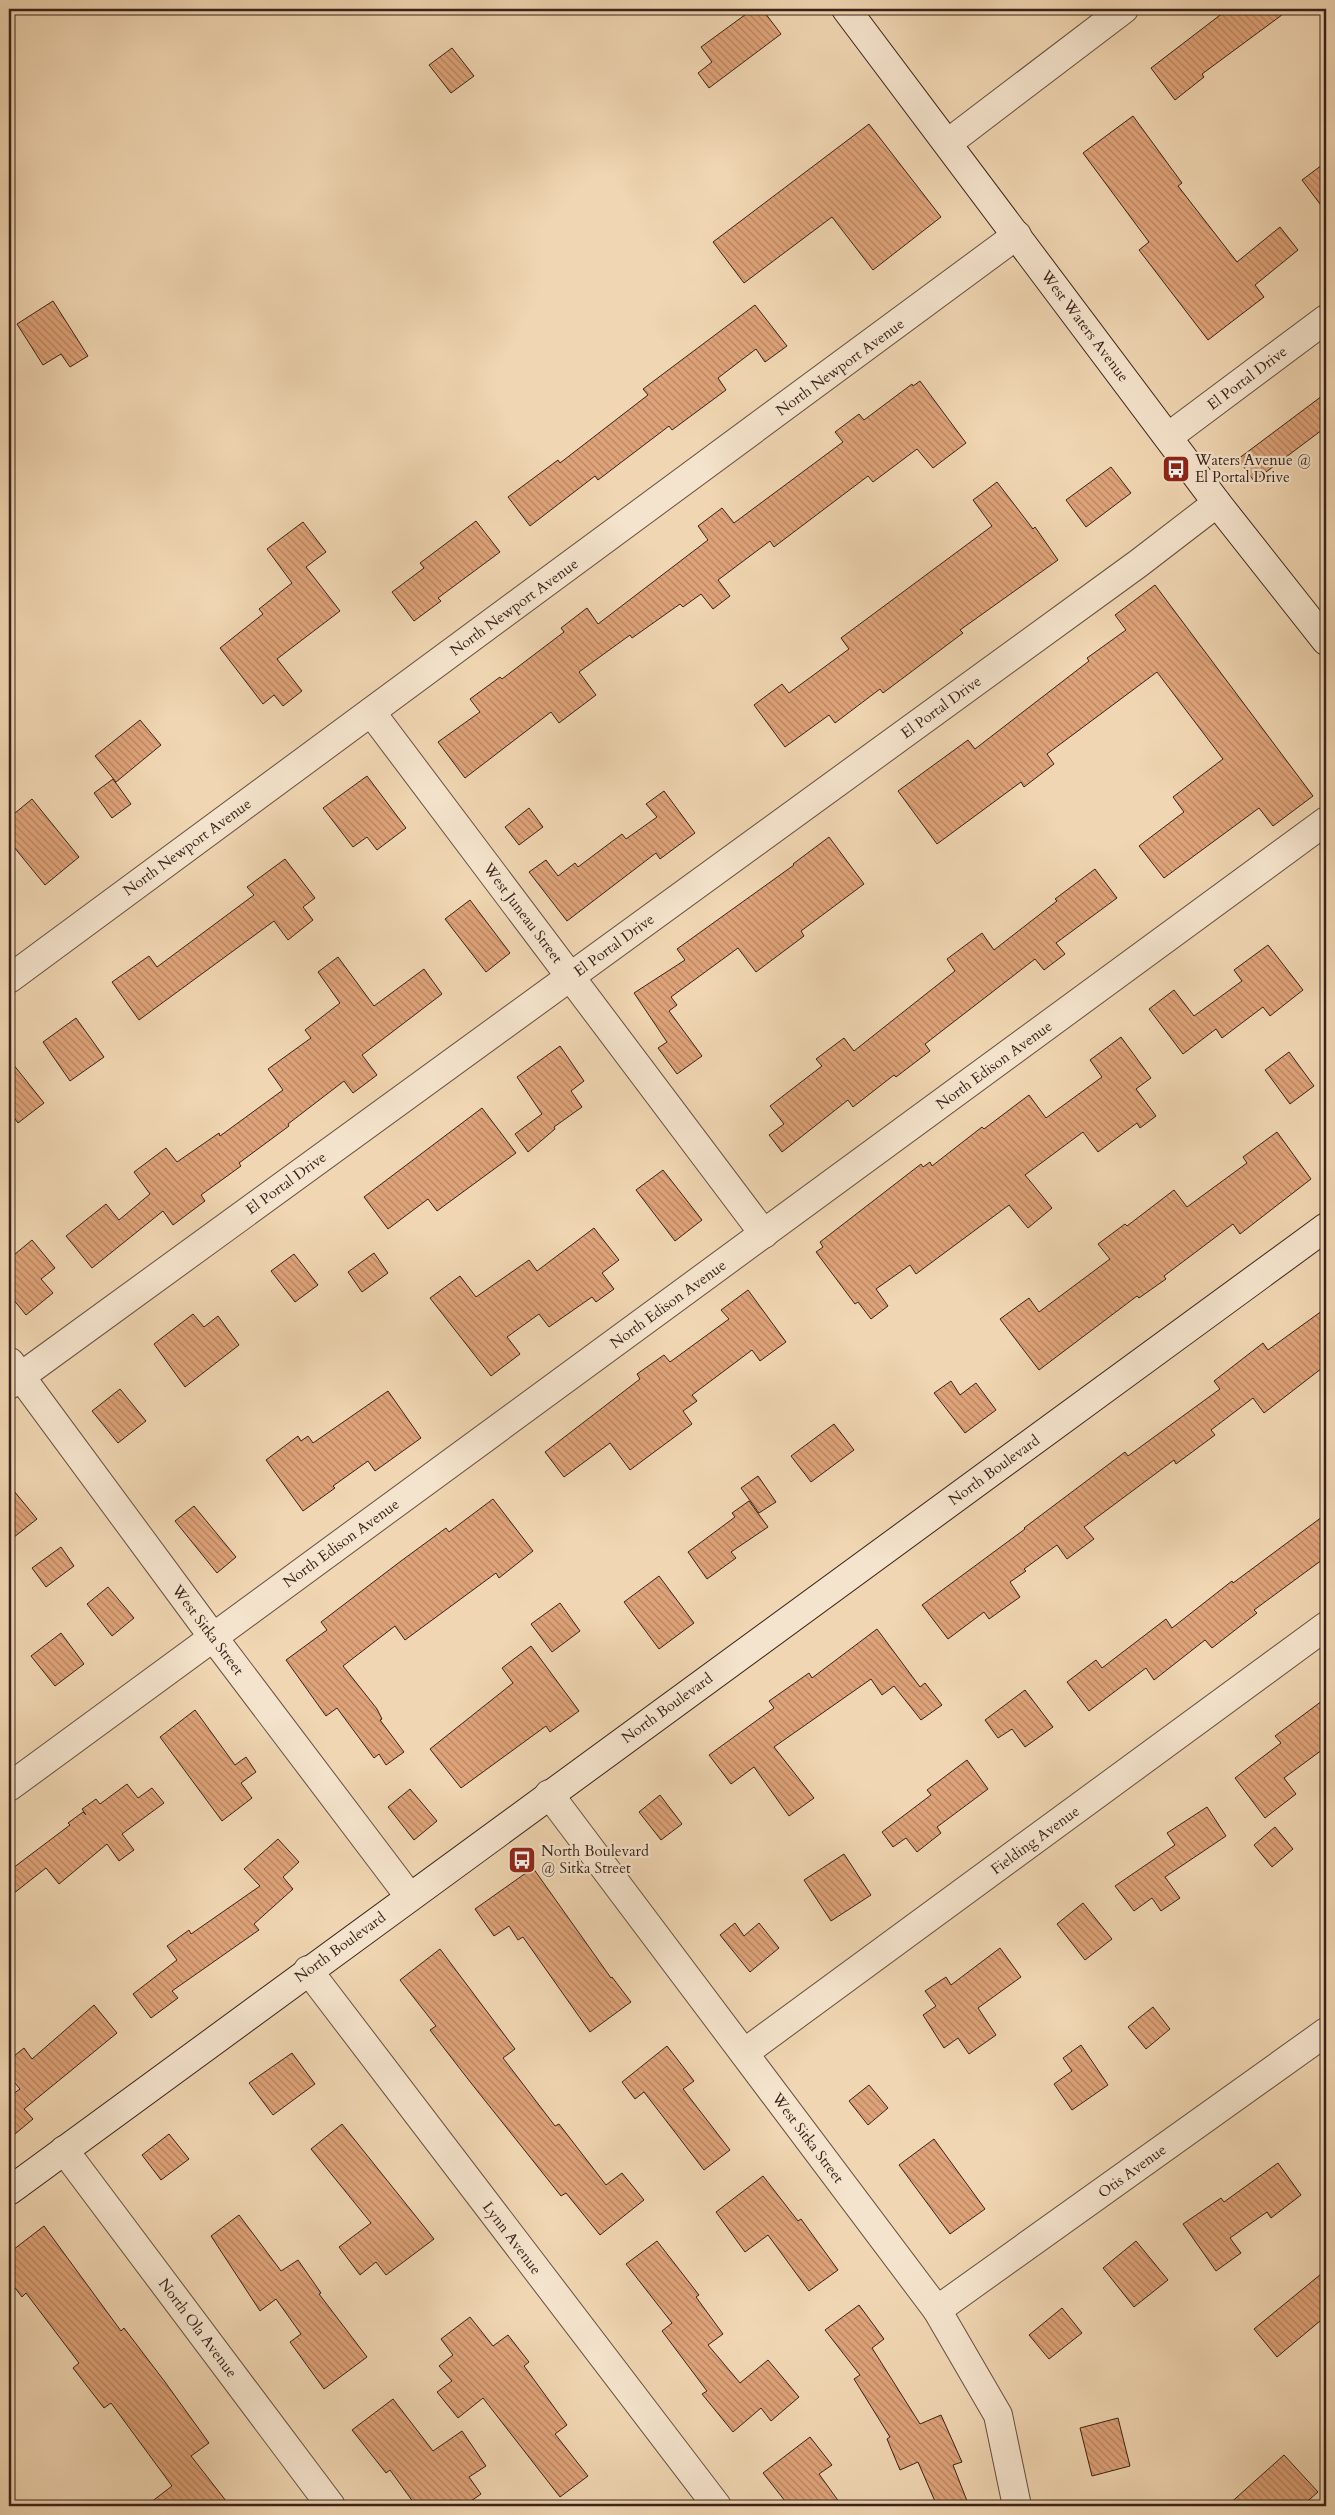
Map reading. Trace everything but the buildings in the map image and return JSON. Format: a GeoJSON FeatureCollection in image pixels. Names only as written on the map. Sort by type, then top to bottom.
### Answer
{"type":"FeatureCollection","features":[{"type":"Feature","properties":{"kind":"street","name":"West Waters Avenue"},"geometry":{"type":"LineString","coordinates":[[846,9],[1217,504],[1326,641]]}},
{"type":"Feature","properties":{"kind":"street"},"geometry":{"type":"LineString","coordinates":[[948,143],[1124,9]]}},
{"type":"Feature","properties":{"kind":"street","name":"North Newport Avenue"},"geometry":{"type":"LineString","coordinates":[[9,979],[1017,235]]}},
{"type":"Feature","properties":{"kind":"street","name":"El Portal Drive"},"geometry":{"type":"LineString","coordinates":[[1168,437],[1326,319]]}},
{"type":"Feature","properties":{"kind":"street","name":"El Portal Drive"},"geometry":{"type":"LineString","coordinates":[[12,1374],[571,977],[1217,504]]}},
{"type":"Feature","properties":{"kind":"street","name":"West Juneau Street"},"geometry":{"type":"LineString","coordinates":[[371,712],[764,1234]]}},
{"type":"Feature","properties":{"kind":"street","name":"North Edison Avenue"},"geometry":{"type":"LineString","coordinates":[[9,1787],[1326,821]]}},
{"type":"Feature","properties":{"kind":"street","name":"North Boulevard"},"geometry":{"type":"LineString","coordinates":[[9,2191],[409,1896],[1326,1227]]}},
{"type":"Feature","properties":{"kind":"street","name":"West Sitka Street"},"geometry":{"type":"LineString","coordinates":[[12,1374],[409,1896]]}},
{"type":"Feature","properties":{"kind":"street","name":"Fielding Avenue"},"geometry":{"type":"LineString","coordinates":[[744,2053],[1326,1626]]}},
{"type":"Feature","properties":{"kind":"street","name":"West Sitka Street"},"geometry":{"type":"LineString","coordinates":[[549,1794],[937,2310],[998,2415],[1017,2506]]}},
{"type":"Feature","properties":{"kind":"street","name":"Lynn Avenue"},"geometry":{"type":"LineString","coordinates":[[308,1970],[717,2506]]}},
{"type":"Feature","properties":{"kind":"street","name":"Otis Avenue"},"geometry":{"type":"LineString","coordinates":[[937,2310],[1326,2032]]}},
{"type":"Feature","properties":{"kind":"street","name":"North Ola Avenue"},"geometry":{"type":"LineString","coordinates":[[64,2150],[331,2506]]}},
{"type":"Feature","properties":{"kind":"place","name":"Waters Avenue @ El Portal Drive"},"geometry":{"type":"Point","coordinates":[1176,469]}},
{"type":"Feature","properties":{"kind":"place","name":"North Boulevard @ Sitka Street"},"geometry":{"type":"Point","coordinates":[522,1860]}}]}
